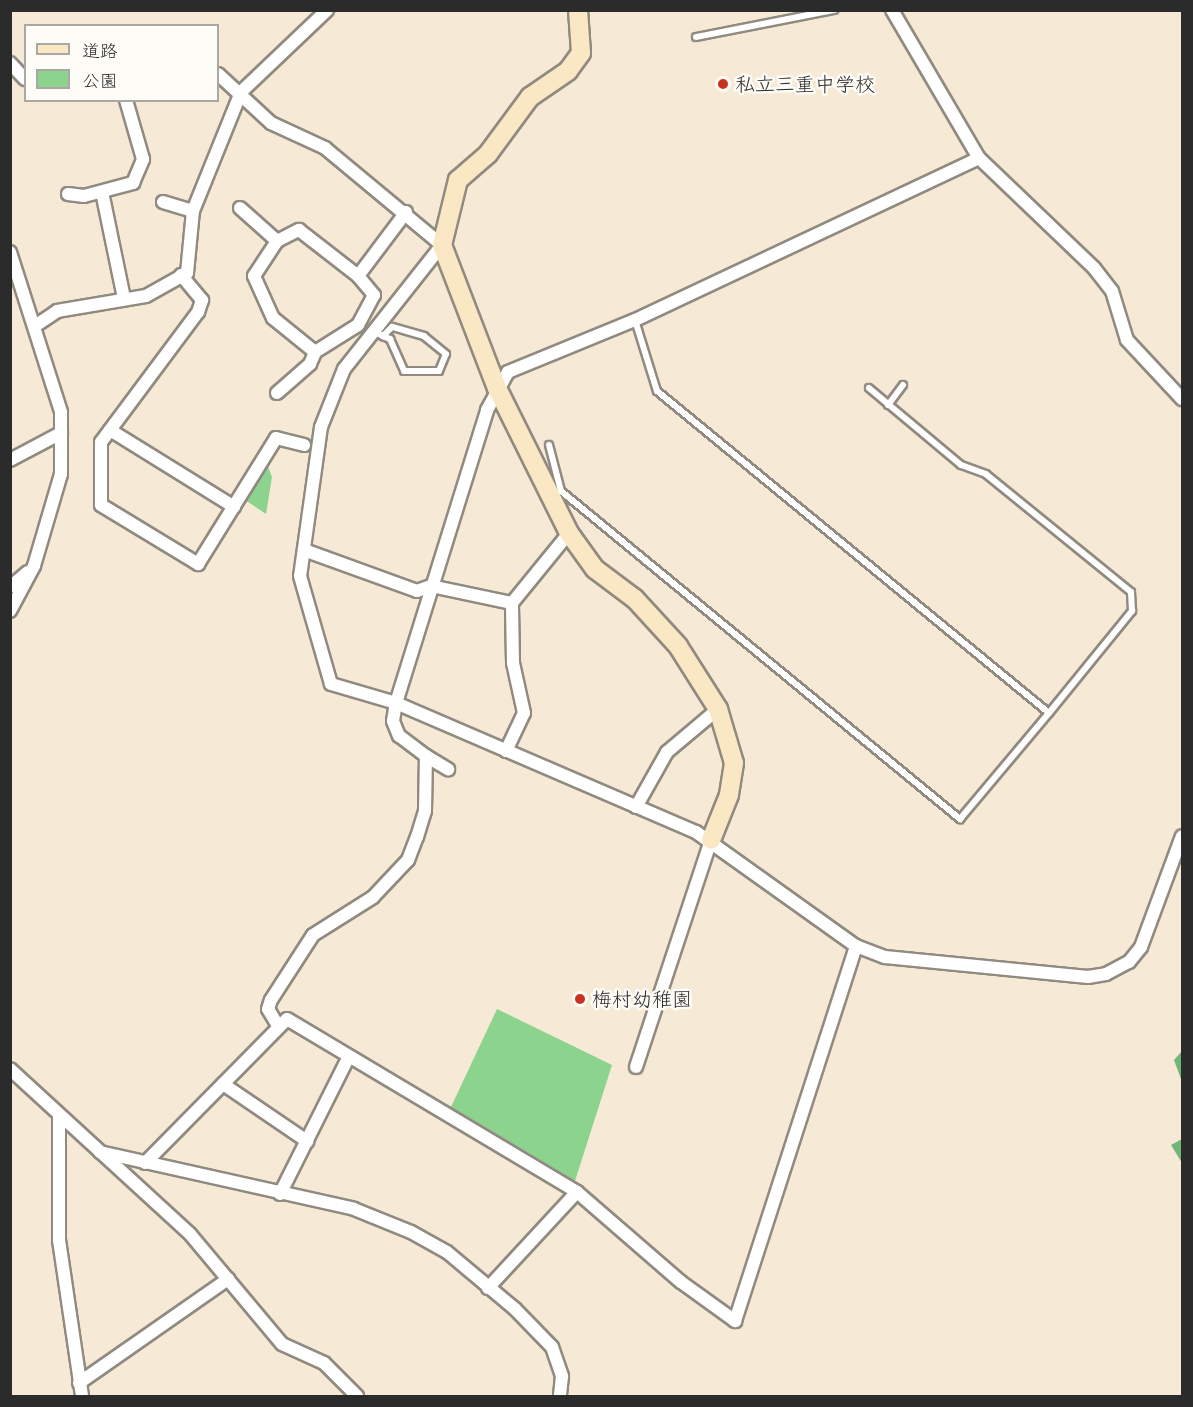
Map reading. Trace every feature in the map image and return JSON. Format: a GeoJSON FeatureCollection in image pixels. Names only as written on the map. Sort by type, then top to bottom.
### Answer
{"type":"FeatureCollection","features":[{"type":"Feature","properties":{"kind":"street"},"geometry":{"type":"LineString","coordinates":[[35,326],[57,311],[124,298],[147,296],[187,273],[193,211],[241,93],[327,10]]}},
{"type":"Feature","properties":{"kind":"street"},"geometry":{"type":"LineString","coordinates":[[578,10],[581,53],[568,71],[530,97],[488,154],[458,180],[442,245],[377,333],[344,369],[321,427],[304,550],[302,591],[331,684],[396,703],[711,840],[856,946],[930,964],[1106,974],[1129,962],[1141,947],[1182,836]]}},
{"type":"Feature","properties":{"kind":"street"},"geometry":{"type":"LineString","coordinates":[[892,10],[979,158],[1094,268],[1112,291],[1127,340],[1182,399]]}},
{"type":"Feature","properties":{"kind":"street"},"geometry":{"type":"LineString","coordinates":[[10,63],[24,78]]}},
{"type":"Feature","properties":{"kind":"street"},"geometry":{"type":"LineString","coordinates":[[219,75],[271,123],[325,148],[406,212],[442,245],[497,388],[570,533],[595,569],[635,599],[678,646],[718,709],[734,764],[729,795],[711,840],[636,1066]]}},
{"type":"Feature","properties":{"kind":"street"},"geometry":{"type":"LineString","coordinates":[[68,194],[102,192],[133,183],[143,159],[127,102]]}},
{"type":"Feature","properties":{"kind":"street"},"geometry":{"type":"LineString","coordinates":[[448,769],[399,736],[393,722],[396,703],[431,586],[497,388],[508,372],[634,320],[979,158]]}},
{"type":"Feature","properties":{"kind":"street"},"geometry":{"type":"LineString","coordinates":[[102,192],[124,298]]}},
{"type":"Feature","properties":{"kind":"street"},"geometry":{"type":"LineString","coordinates":[[163,202],[193,211]]}},
{"type":"Feature","properties":{"kind":"street"},"geometry":{"type":"LineString","coordinates":[[240,208],[277,241]]}},
{"type":"Feature","properties":{"kind":"street"},"geometry":{"type":"LineString","coordinates":[[358,276],[406,212]]}},
{"type":"Feature","properties":{"kind":"street"},"geometry":{"type":"LineString","coordinates":[[277,393],[310,364],[315,352],[358,325],[369,309],[374,295],[358,276],[299,230],[277,241],[254,276],[273,318],[315,352]]}},
{"type":"Feature","properties":{"kind":"street"},"geometry":{"type":"LineString","coordinates":[[10,252],[61,412],[61,474],[34,566],[10,610]]}},
{"type":"Feature","properties":{"kind":"street"},"geometry":{"type":"LineString","coordinates":[[181,275],[202,300],[198,312],[101,442],[101,505],[198,564],[276,438],[304,445]]}},
{"type":"Feature","properties":{"kind":"street"},"geometry":{"type":"LineString","coordinates":[[110,430],[234,507]]}},
{"type":"Feature","properties":{"kind":"street"},"geometry":{"type":"LineString","coordinates":[[10,460],[61,433]]}},
{"type":"Feature","properties":{"kind":"street"},"geometry":{"type":"LineString","coordinates":[[506,751],[524,712],[513,663],[512,603],[570,533]]}},
{"type":"Feature","properties":{"kind":"street"},"geometry":{"type":"LineString","coordinates":[[304,550],[417,591],[431,586],[512,603]]}},
{"type":"Feature","properties":{"kind":"street"},"geometry":{"type":"LineString","coordinates":[[10,586],[34,566]]}},
{"type":"Feature","properties":{"kind":"street"},"geometry":{"type":"LineString","coordinates":[[636,807],[667,752],[718,709]]}},
{"type":"Feature","properties":{"kind":"street"},"geometry":{"type":"LineString","coordinates":[[277,1024],[268,1009],[271,1000],[313,934],[373,897],[408,860],[425,812],[426,756]]}},
{"type":"Feature","properties":{"kind":"street"},"geometry":{"type":"LineString","coordinates":[[145,1163],[223,1084],[277,1024],[287,1019],[348,1058],[371,1067],[577,1192],[681,1282],[735,1321],[856,946]]}},
{"type":"Feature","properties":{"kind":"street"},"geometry":{"type":"LineString","coordinates":[[280,1194],[348,1058]]}},
{"type":"Feature","properties":{"kind":"street"},"geometry":{"type":"LineString","coordinates":[[10,1069],[59,1117],[190,1234],[282,1344],[324,1364],[357,1396]]}},
{"type":"Feature","properties":{"kind":"street"},"geometry":{"type":"LineString","coordinates":[[223,1084],[307,1141]]}},
{"type":"Feature","properties":{"kind":"street"},"geometry":{"type":"LineString","coordinates":[[59,1117],[59,1240],[82,1396]]}},
{"type":"Feature","properties":{"kind":"street"},"geometry":{"type":"LineString","coordinates":[[100,1152],[373,1214],[411,1232],[447,1252],[552,1347],[562,1376],[560,1396]]}},
{"type":"Feature","properties":{"kind":"street"},"geometry":{"type":"LineString","coordinates":[[488,1288],[577,1192]]}},
{"type":"Feature","properties":{"kind":"street"},"geometry":{"type":"LineString","coordinates":[[79,1383],[228,1279]]}},
{"type":"Feature","properties":{"kind":"lane"},"geometry":{"type":"LineString","coordinates":[[696,37],[834,10]]}},
{"type":"Feature","properties":{"kind":"lane"},"geometry":{"type":"LineString","coordinates":[[634,320],[657,391],[1049,713]]}},
{"type":"Feature","properties":{"kind":"lane"},"geometry":{"type":"LineString","coordinates":[[392,327],[424,336],[446,354],[439,371],[404,370],[377,333],[392,327]]}},
{"type":"Feature","properties":{"kind":"lane"},"geometry":{"type":"LineString","coordinates":[[888,405],[903,385]]}},
{"type":"Feature","properties":{"kind":"lane"},"geometry":{"type":"LineString","coordinates":[[549,445],[561,491],[960,819],[1132,612],[1131,592],[986,474],[961,465],[868,388]]}},
{"type":"Feature","properties":{"kind":"green space"},"geometry":{"type":"Polygon","coordinates":[[[267,464],[272,477],[266,514],[245,500],[267,464]]]}},
{"type":"Feature","properties":{"kind":"green space"},"geometry":{"type":"Polygon","coordinates":[[[497,1009],[612,1065],[575,1181],[451,1107],[497,1009]]]}},
{"type":"Feature","properties":{"kind":"green space"},"geometry":{"type":"Polygon","coordinates":[[[1182,1051],[1182,1082],[1174,1060],[1182,1051]]]}},
{"type":"Feature","properties":{"kind":"green space"},"geometry":{"type":"Polygon","coordinates":[[[1182,1139],[1182,1163],[1171,1145],[1182,1139]]]}},
{"type":"Feature","properties":{"kind":"place","name":"私立三重中学校"},"geometry":{"type":"Point","coordinates":[723,84]}},
{"type":"Feature","properties":{"kind":"place","name":"梅村幼稚園"},"geometry":{"type":"Point","coordinates":[580,999]}}]}
